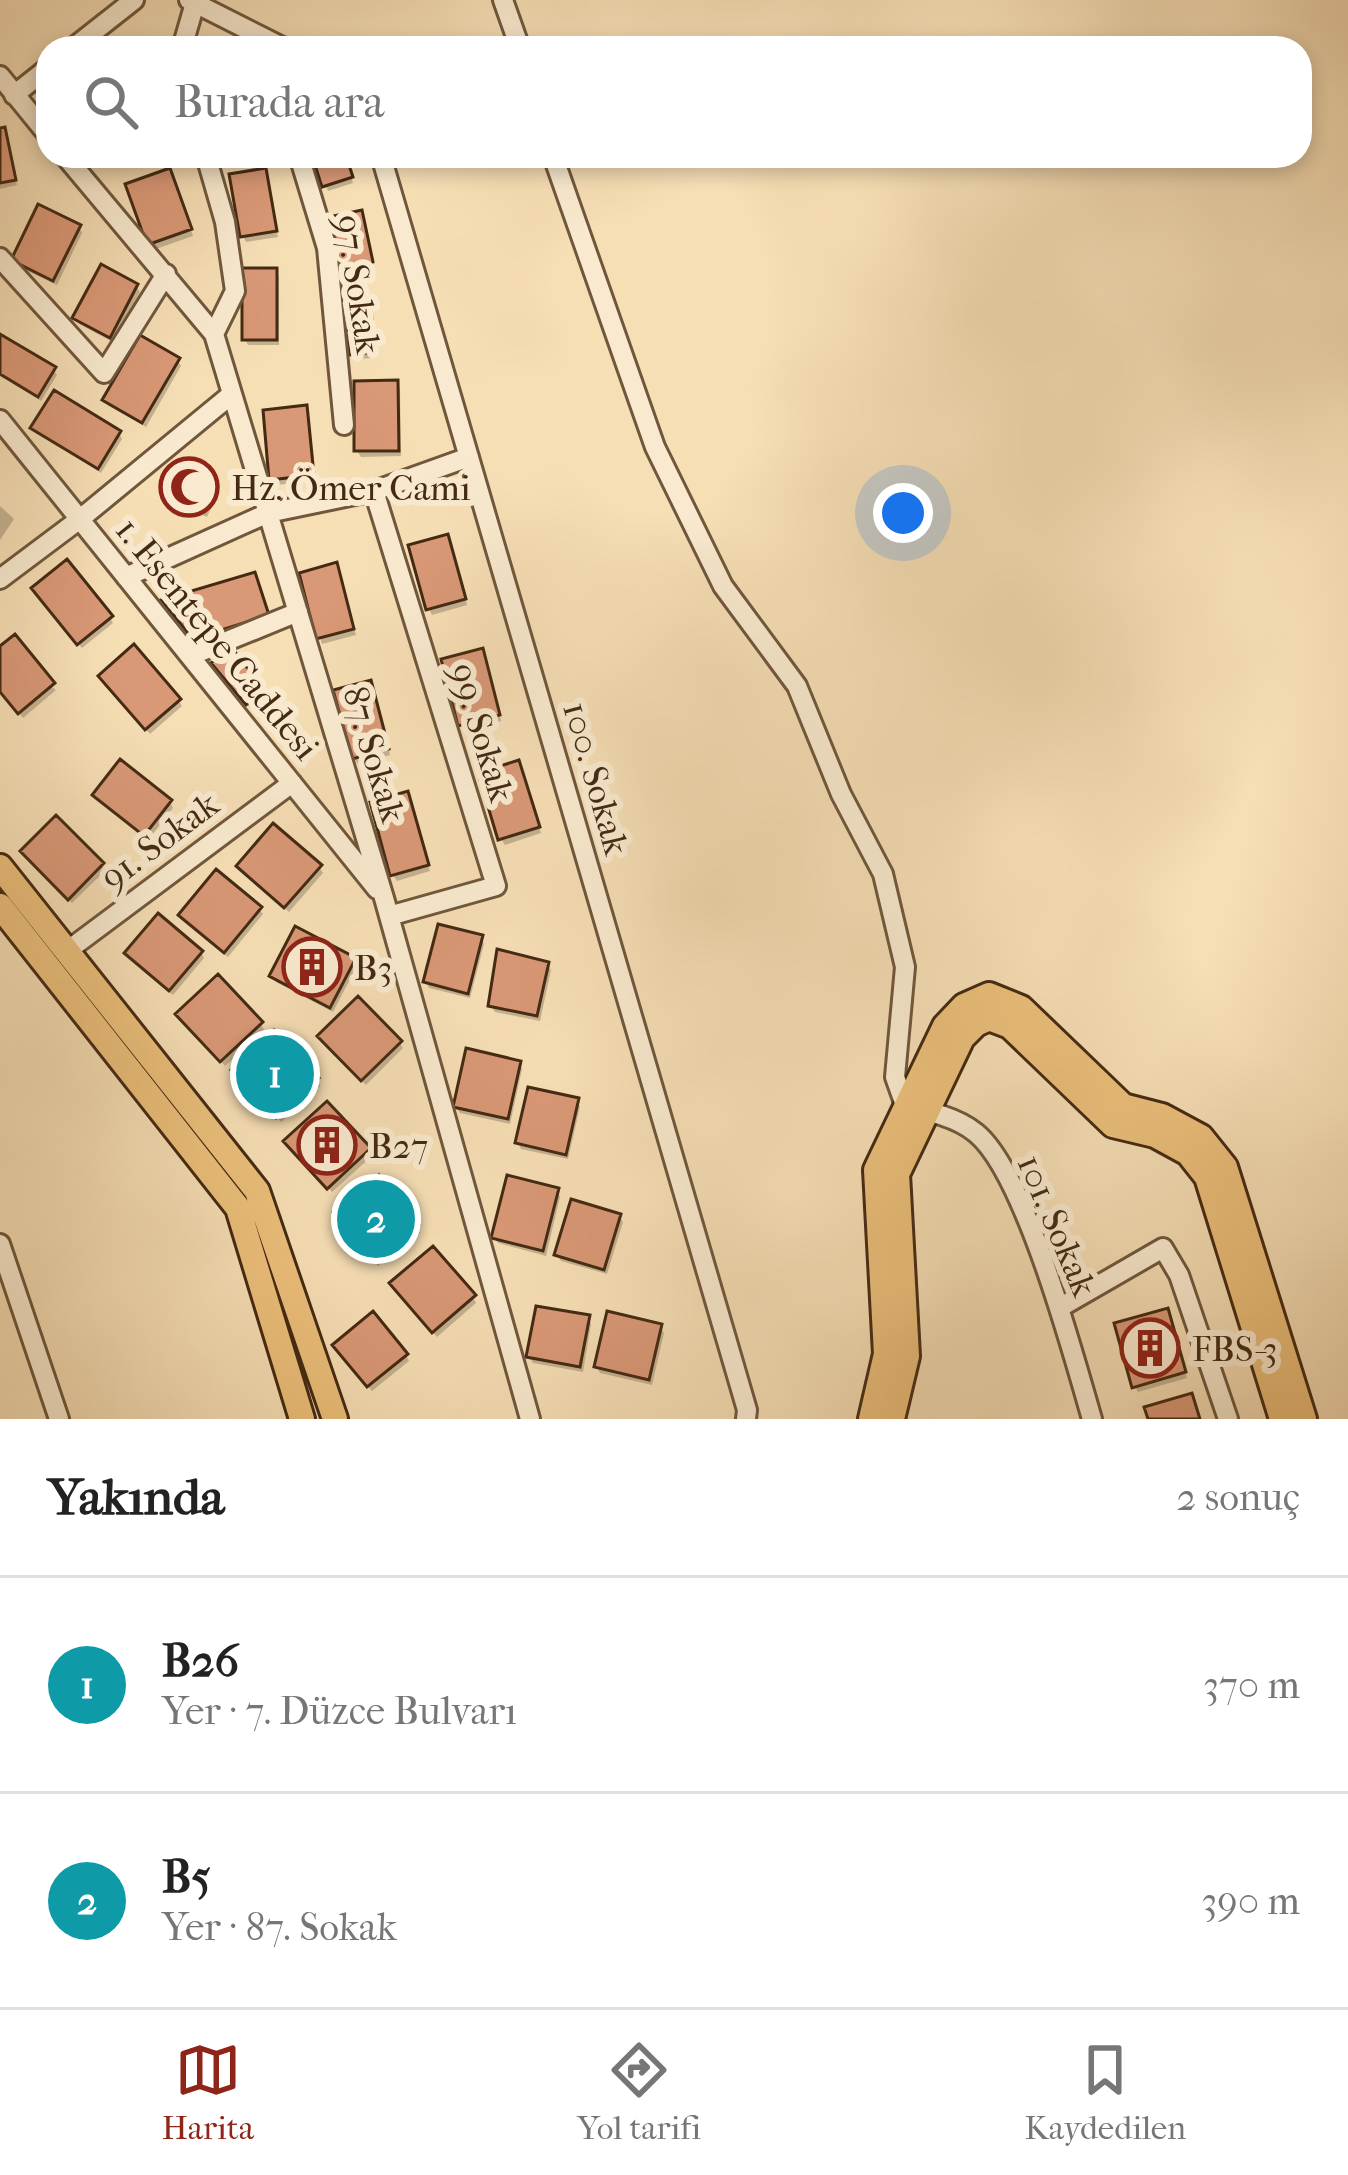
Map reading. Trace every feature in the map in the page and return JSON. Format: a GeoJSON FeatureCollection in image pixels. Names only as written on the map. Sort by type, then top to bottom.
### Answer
{"type":"FeatureCollection","features":[{"type":"Feature","properties":{"kind":"main road"},"geometry":{"type":"LineString","coordinates":[[0,867],[257,1191],[334,1419]]}},
{"type":"Feature","properties":{"kind":"main road"},"geometry":{"type":"LineString","coordinates":[[0,906],[238,1208],[302,1419]]}},
{"type":"Feature","properties":{"kind":"main road"},"geometry":{"type":"LineString","coordinates":[[892,1419],[907,1355],[897,1174],[945,1026],[964,1006],[989,995],[1021,1008],[1123,1106],[1162,1116],[1201,1137],[1225,1167],[1304,1419]]}},
{"type":"Feature","properties":{"kind":"main road"},"geometry":{"type":"LineString","coordinates":[[871,1419],[886,1354],[876,1170],[962,1038],[989,1018],[1010,1025],[1113,1125],[1155,1135],[1187,1153],[1207,1177],[1282,1419]]}},
{"type":"Feature","properties":{"kind":"street"},"geometry":{"type":"LineString","coordinates":[[88,36],[134,0]]}},
{"type":"Feature","properties":{"kind":"street"},"geometry":{"type":"LineString","coordinates":[[503,0],[516,36]]}},
{"type":"Feature","properties":{"kind":"street"},"geometry":{"type":"LineString","coordinates":[[185,36],[192,2],[260,36]]}},
{"type":"Feature","properties":{"kind":"street"},"geometry":{"type":"LineString","coordinates":[[0,76],[36,121]]}},
{"type":"Feature","properties":{"kind":"street"},"geometry":{"type":"LineString","coordinates":[[14,95],[36,78]]}},
{"type":"Feature","properties":{"kind":"street","name":"87. Sokak"},"geometry":{"type":"LineString","coordinates":[[75,168],[214,334],[387,907],[530,1419]]}},
{"type":"Feature","properties":{"kind":"street"},"geometry":{"type":"LineString","coordinates":[[209,168],[235,291],[214,334]]}},
{"type":"Feature","properties":{"kind":"street","name":"97. Sokak"},"geometry":{"type":"LineString","coordinates":[[303,168],[328,248],[344,425]]}},
{"type":"Feature","properties":{"kind":"street","name":"100. Sokak"},"geometry":{"type":"LineString","coordinates":[[385,168],[746,1419]]}},
{"type":"Feature","properties":{"kind":"street"},"geometry":{"type":"LineString","coordinates":[[558,168],[656,447],[723,586],[796,686],[841,794],[883,874],[905,967],[895,1077],[917,1109]]}},
{"type":"Feature","properties":{"kind":"street"},"geometry":{"type":"LineString","coordinates":[[0,258],[104,374],[166,274]]}},
{"type":"Feature","properties":{"kind":"street"},"geometry":{"type":"LineString","coordinates":[[0,579],[232,394]]}},
{"type":"Feature","properties":{"kind":"street","name":"1. Esentepe Caddesi"},"geometry":{"type":"LineString","coordinates":[[0,419],[387,907]]}},
{"type":"Feature","properties":{"kind":"street"},"geometry":{"type":"LineString","coordinates":[[126,577],[268,513],[374,491],[469,457]]}},
{"type":"Feature","properties":{"kind":"street","name":"99. Sokak"},"geometry":{"type":"LineString","coordinates":[[374,491],[496,886],[387,907]]}},
{"type":"Feature","properties":{"kind":"street"},"geometry":{"type":"LineString","coordinates":[[190,656],[298,612]]}},
{"type":"Feature","properties":{"kind":"street","name":"91. Sokak"},"geometry":{"type":"LineString","coordinates":[[67,951],[292,782]]}},
{"type":"Feature","properties":{"kind":"street","name":"101. Sokak"},"geometry":{"type":"LineString","coordinates":[[917,1109],[976,1133],[1005,1170],[1060,1308],[1092,1419]]}},
{"type":"Feature","properties":{"kind":"street"},"geometry":{"type":"LineString","coordinates":[[0,1244],[59,1419]]}},
{"type":"Feature","properties":{"kind":"street"},"geometry":{"type":"LineString","coordinates":[[1060,1308],[1163,1248],[1179,1276],[1228,1419]]}},
{"type":"Feature","properties":{"kind":"building"},"geometry":{"type":"Polygon","coordinates":[[[5,127],[16,180],[0,183],[0,128],[5,127]]]}},
{"type":"Feature","properties":{"kind":"building"},"geometry":{"type":"Polygon","coordinates":[[[170,168],[192,229],[147,245],[125,184],[170,168]]]}},
{"type":"Feature","properties":{"kind":"building"},"geometry":{"type":"Polygon","coordinates":[[[266,168],[277,231],[240,237],[229,174],[266,168]]]}},
{"type":"Feature","properties":{"kind":"building"},"geometry":{"type":"Polygon","coordinates":[[[316,168],[350,168],[353,177],[322,187],[316,168]]]}},
{"type":"Feature","properties":{"kind":"building"},"geometry":{"type":"Polygon","coordinates":[[[38,204],[81,225],[53,281],[11,260],[38,204]]]}},
{"type":"Feature","properties":{"kind":"building"},"geometry":{"type":"Polygon","coordinates":[[[362,210],[373,262],[342,279],[329,217],[362,210]]]}},
{"type":"Feature","properties":{"kind":"building"},"geometry":{"type":"Polygon","coordinates":[[[101,264],[138,284],[110,338],[72,318],[101,264]]]}},
{"type":"Feature","properties":{"kind":"building"},"geometry":{"type":"Polygon","coordinates":[[[242,268],[277,268],[277,340],[242,340],[242,268]]]}},
{"type":"Feature","properties":{"kind":"building"},"geometry":{"type":"Polygon","coordinates":[[[370,297],[375,352],[349,355],[344,299],[370,297]]]}},
{"type":"Feature","properties":{"kind":"building"},"geometry":{"type":"Polygon","coordinates":[[[0,334],[56,367],[38,397],[0,374],[0,334]]]}},
{"type":"Feature","properties":{"kind":"building"},"geometry":{"type":"Polygon","coordinates":[[[140,335],[180,358],[142,423],[102,400],[140,335]]]}},
{"type":"Feature","properties":{"kind":"building"},"geometry":{"type":"Polygon","coordinates":[[[398,380],[399,451],[354,451],[354,381],[398,380]]]}},
{"type":"Feature","properties":{"kind":"building"},"geometry":{"type":"Polygon","coordinates":[[[54,390],[121,431],[98,469],[30,428],[54,390]]]}},
{"type":"Feature","properties":{"kind":"building"},"geometry":{"type":"Polygon","coordinates":[[[307,405],[314,475],[269,480],[263,410],[307,405]]]}},
{"type":"Feature","properties":{"kind":"building","name":"Hz. Ömer Cami"},"geometry":{"type":"Polygon","coordinates":[[[175,464],[215,481],[203,511],[162,494],[175,464]]]}},
{"type":"Feature","properties":{"kind":"building"},"geometry":{"type":"Polygon","coordinates":[[[448,534],[466,599],[426,610],[408,545],[448,534]]]}},
{"type":"Feature","properties":{"kind":"building"},"geometry":{"type":"Polygon","coordinates":[[[67,559],[113,616],[77,645],[31,588],[67,559]]]}},
{"type":"Feature","properties":{"kind":"building"},"geometry":{"type":"Polygon","coordinates":[[[337,562],[354,629],[316,639],[299,573],[337,562]]]}},
{"type":"Feature","properties":{"kind":"building"},"geometry":{"type":"Polygon","coordinates":[[[255,572],[269,615],[193,639],[161,600],[255,572]]]}},
{"type":"Feature","properties":{"kind":"building"},"geometry":{"type":"Polygon","coordinates":[[[15,634],[55,683],[18,714],[0,692],[0,646],[15,634]]]}},
{"type":"Feature","properties":{"kind":"building"},"geometry":{"type":"Polygon","coordinates":[[[134,644],[181,699],[145,730],[98,676],[134,644]]]}},
{"type":"Feature","properties":{"kind":"building"},"geometry":{"type":"Polygon","coordinates":[[[231,647],[265,690],[246,705],[211,663],[231,647]]]}},
{"type":"Feature","properties":{"kind":"building"},"geometry":{"type":"Polygon","coordinates":[[[483,648],[500,715],[458,726],[441,659],[483,648]]]}},
{"type":"Feature","properties":{"kind":"building"},"geometry":{"type":"Polygon","coordinates":[[[371,680],[389,749],[352,759],[333,690],[371,680]]]}},
{"type":"Feature","properties":{"kind":"building"},"geometry":{"type":"Polygon","coordinates":[[[120,759],[172,800],[144,836],[92,795],[120,759]]]}},
{"type":"Feature","properties":{"kind":"building"},"geometry":{"type":"Polygon","coordinates":[[[519,760],[540,827],[498,840],[478,773],[519,760]]]}},
{"type":"Feature","properties":{"kind":"building"},"geometry":{"type":"Polygon","coordinates":[[[408,791],[429,865],[390,876],[370,802],[408,791]]]}},
{"type":"Feature","properties":{"kind":"building"},"geometry":{"type":"Polygon","coordinates":[[[56,815],[104,863],[68,900],[20,851],[56,815]]]}},
{"type":"Feature","properties":{"kind":"building"},"geometry":{"type":"Polygon","coordinates":[[[273,823],[322,865],[284,908],[236,866],[273,823]]]}},
{"type":"Feature","properties":{"kind":"building"},"geometry":{"type":"Polygon","coordinates":[[[216,869],[262,907],[224,953],[178,915],[216,869]]]}},
{"type":"Feature","properties":{"kind":"building"},"geometry":{"type":"Polygon","coordinates":[[[158,913],[203,951],[169,991],[124,953],[158,913]]]}},
{"type":"Feature","properties":{"kind":"building"},"geometry":{"type":"Polygon","coordinates":[[[438,924],[483,935],[468,994],[423,982],[438,924]]]}},
{"type":"Feature","properties":{"kind":"building","name":"B3"},"geometry":{"type":"Polygon","coordinates":[[[295,926],[356,958],[330,1008],[269,976],[295,926]]]}},
{"type":"Feature","properties":{"kind":"building"},"geometry":{"type":"Polygon","coordinates":[[[497,949],[549,962],[537,1016],[488,1006],[497,949]]]}},
{"type":"Feature","properties":{"kind":"building"},"geometry":{"type":"Polygon","coordinates":[[[218,974],[263,1022],[220,1062],[175,1014],[218,974]]]}},
{"type":"Feature","properties":{"kind":"building"},"geometry":{"type":"Polygon","coordinates":[[[358,996],[402,1041],[361,1081],[317,1036],[358,996]]]}},
{"type":"Feature","properties":{"kind":"building"},"geometry":{"type":"Polygon","coordinates":[[[274,1030],[319,1078],[276,1118],[231,1070],[274,1030]]]}},
{"type":"Feature","properties":{"kind":"building"},"geometry":{"type":"Polygon","coordinates":[[[466,1048],[521,1061],[508,1119],[453,1107],[466,1048]]]}},
{"type":"Feature","properties":{"kind":"building"},"geometry":{"type":"Polygon","coordinates":[[[528,1087],[579,1098],[566,1155],[515,1143],[528,1087]]]}},
{"type":"Feature","properties":{"kind":"building","name":"B27"},"geometry":{"type":"Polygon","coordinates":[[[327,1101],[371,1148],[327,1189],[283,1141],[327,1101]]]}},
{"type":"Feature","properties":{"kind":"building"},"geometry":{"type":"Polygon","coordinates":[[[379,1175],[419,1225],[373,1262],[333,1212],[379,1175]]]}},
{"type":"Feature","properties":{"kind":"building"},"geometry":{"type":"Polygon","coordinates":[[[507,1175],[559,1188],[543,1251],[491,1238],[507,1175]]]}},
{"type":"Feature","properties":{"kind":"building"},"geometry":{"type":"Polygon","coordinates":[[[571,1199],[621,1214],[604,1270],[554,1255],[571,1199]]]}},
{"type":"Feature","properties":{"kind":"building"},"geometry":{"type":"Polygon","coordinates":[[[433,1246],[476,1295],[432,1333],[389,1283],[433,1246]]]}},
{"type":"Feature","properties":{"kind":"building"},"geometry":{"type":"Polygon","coordinates":[[[536,1306],[590,1315],[580,1367],[526,1357],[536,1306]]]}},
{"type":"Feature","properties":{"kind":"building","name":"FBS-3"},"geometry":{"type":"Polygon","coordinates":[[[1168,1308],[1186,1372],[1132,1388],[1114,1323],[1168,1308]]]}},
{"type":"Feature","properties":{"kind":"building"},"geometry":{"type":"Polygon","coordinates":[[[373,1311],[408,1354],[367,1387],[332,1345],[373,1311]]]}},
{"type":"Feature","properties":{"kind":"building"},"geometry":{"type":"Polygon","coordinates":[[[607,1311],[662,1324],[649,1380],[594,1367],[607,1311]]]}},
{"type":"Feature","properties":{"kind":"building"},"geometry":{"type":"Polygon","coordinates":[[[1192,1393],[1200,1419],[1148,1419],[1144,1407],[1192,1393]]]}},
{"type":"Feature","properties":{"kind":"place","name":"Hz. Ömer Cami"},"geometry":{"type":"Point","coordinates":[189,487]}},
{"type":"Feature","properties":{"kind":"place","name":"B3"},"geometry":{"type":"Point","coordinates":[312,967]}},
{"type":"Feature","properties":{"kind":"place","name":"B26"},"geometry":{"type":"Point","coordinates":[275,1074]}},
{"type":"Feature","properties":{"kind":"place","name":"B27"},"geometry":{"type":"Point","coordinates":[327,1145]}},
{"type":"Feature","properties":{"kind":"place","name":"B5"},"geometry":{"type":"Point","coordinates":[376,1219]}},
{"type":"Feature","properties":{"kind":"place","name":"FBS-3"},"geometry":{"type":"Point","coordinates":[1150,1348]}}]}
